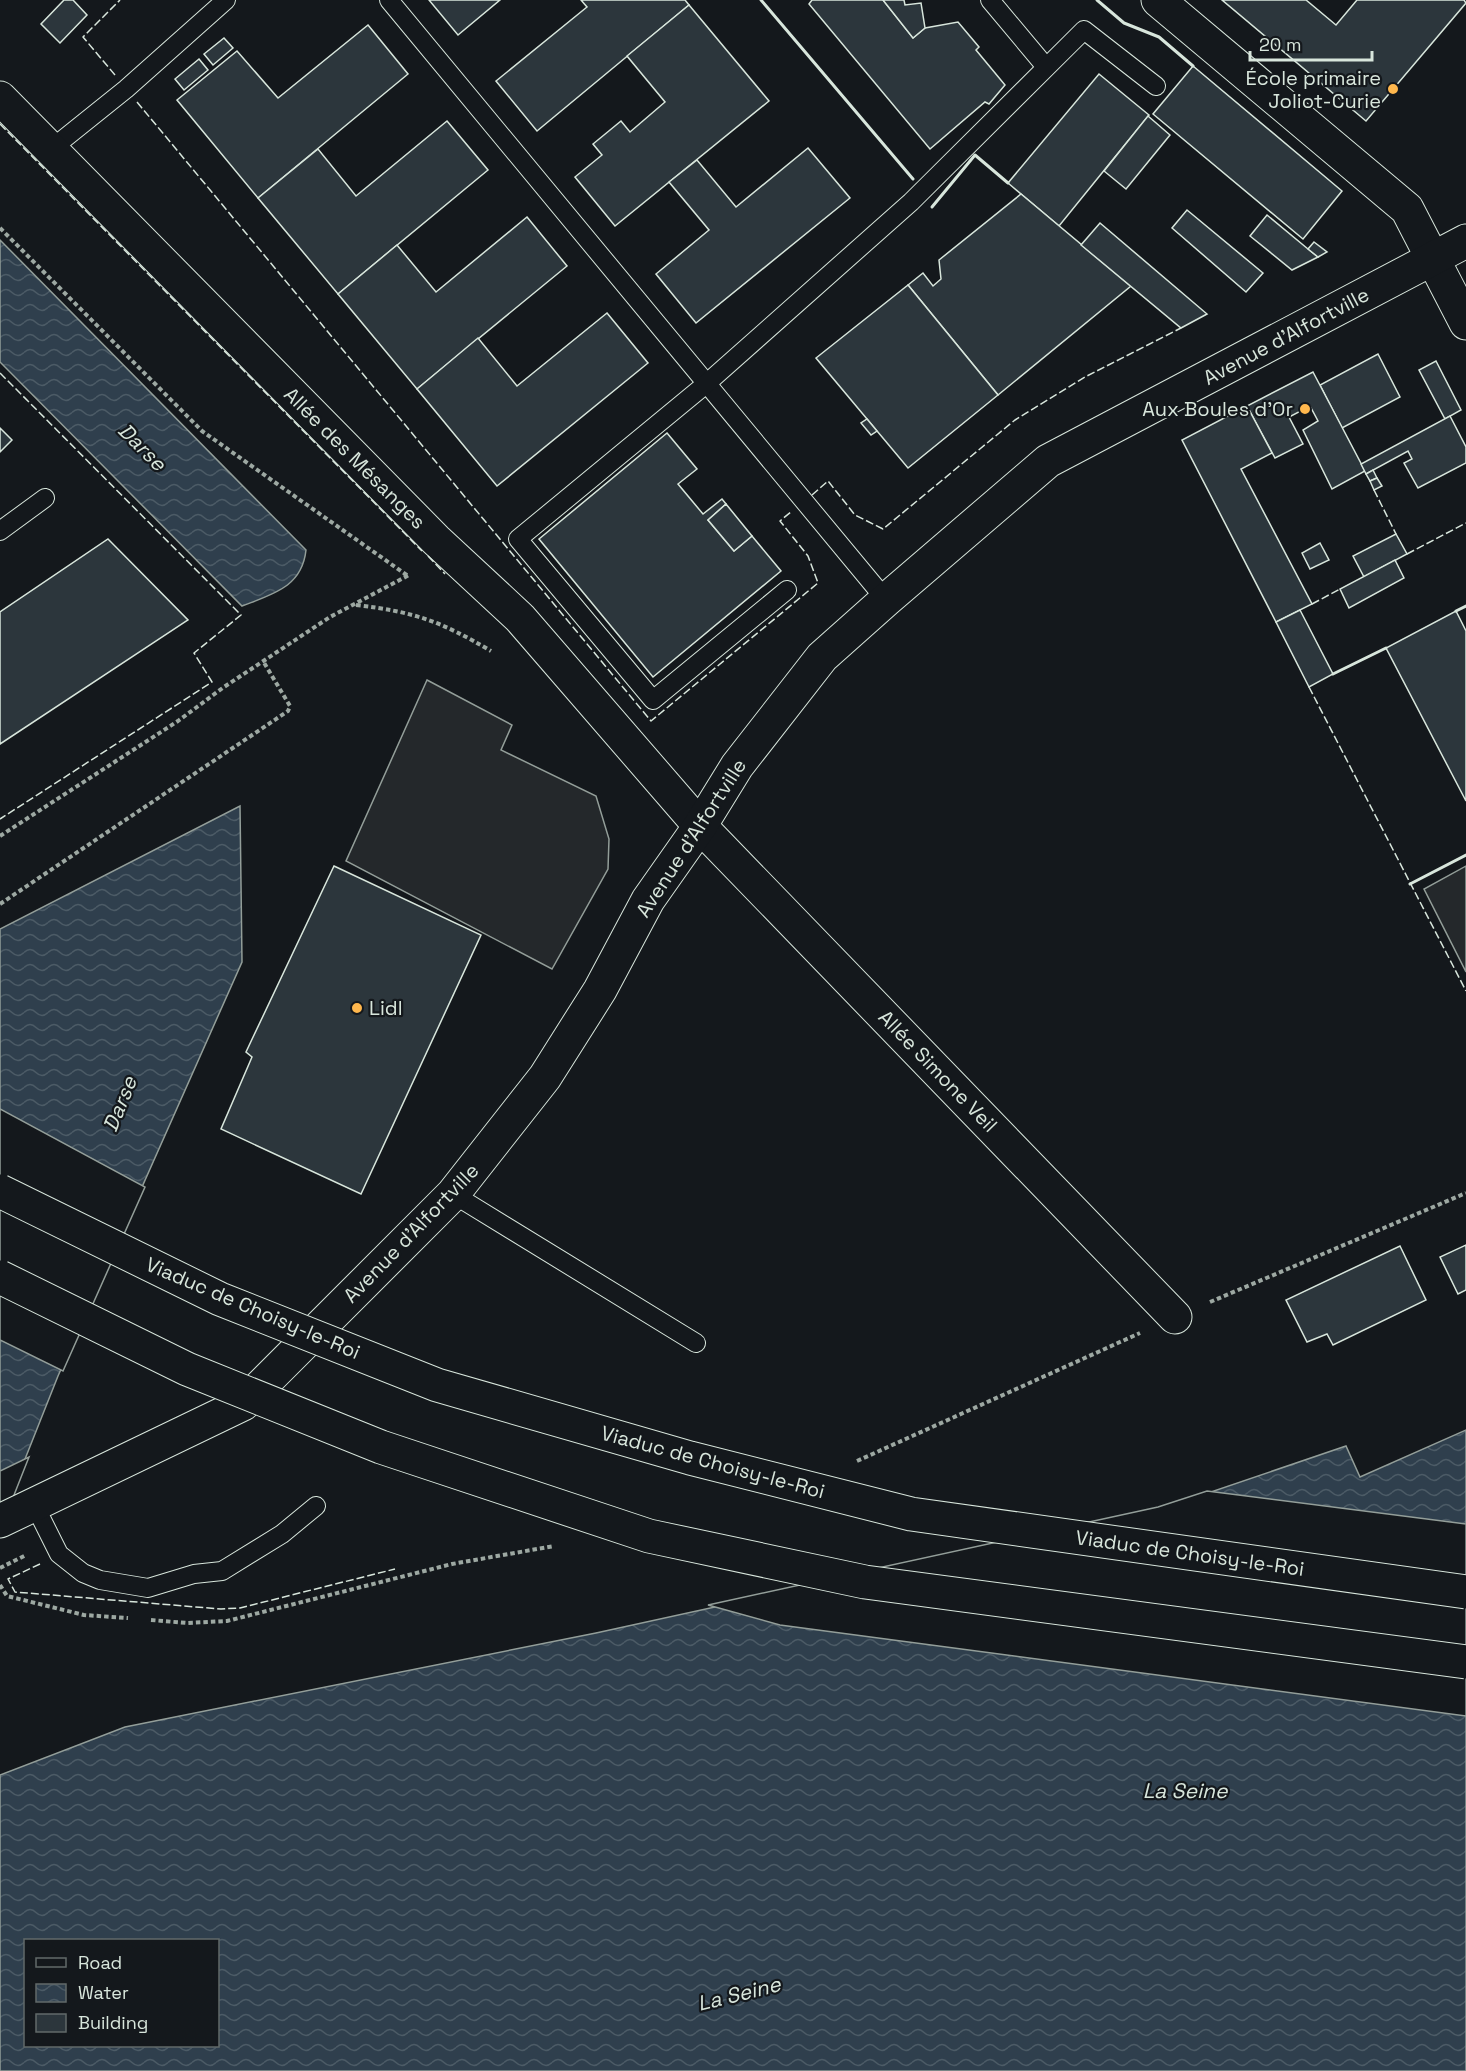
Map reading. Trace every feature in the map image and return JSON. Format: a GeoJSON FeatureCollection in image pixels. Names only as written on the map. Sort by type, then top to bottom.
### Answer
{"type":"FeatureCollection","features":[{"type":"Feature","properties":{"kind":"main road"},"geometry":{"type":"LineString","coordinates":[[1158,0],[1407,209],[1466,323]]}},
{"type":"Feature","properties":{"kind":"main road","name":"Allée des Mésanges"},"geometry":{"type":"LineString","coordinates":[[0,98],[436,540],[520,618],[700,826]]}},
{"type":"Feature","properties":{"kind":"main road","name":"Avenue d'Alfortville"},"geometry":{"type":"LineString","coordinates":[[20,1511],[243,1404],[453,1194],[545,1077],[600,990],[648,900],[700,826],[737,766],[822,657],[886,600],[1048,461],[1466,241]]}},
{"type":"Feature","properties":{"kind":"main road","name":"Allée Simone Veil"},"geometry":{"type":"LineString","coordinates":[[700,826],[1174,1317]]}},
{"type":"Feature","properties":{"kind":"main road","name":"Viaduc de Choisy-le-Roi"},"geometry":{"type":"LineString","coordinates":[[0,1191],[220,1299],[437,1385],[690,1458],[911,1514],[1466,1592]]}},
{"type":"Feature","properties":{"kind":"main road"},"geometry":{"type":"LineString","coordinates":[[0,1277],[187,1368],[381,1447],[650,1536],[865,1582],[1466,1662]]}},
{"type":"Feature","properties":{"kind":"lane"},"geometry":{"type":"LineString","coordinates":[[50,150],[126,89],[226,0]]}},
{"type":"Feature","properties":{"kind":"lane"},"geometry":{"type":"LineString","coordinates":[[389,0],[886,600]]}},
{"type":"Feature","properties":{"kind":"lane"},"geometry":{"type":"LineString","coordinates":[[990,0],[1046,67]]}},
{"type":"Feature","properties":{"kind":"lane"},"geometry":{"type":"LineString","coordinates":[[787,590],[653,700],[518,539],[706,384],[911,202],[1084,30],[1156,86]]}},
{"type":"Feature","properties":{"kind":"lane"},"geometry":{"type":"LineString","coordinates":[[0,531],[45,498]]}},
{"type":"Feature","properties":{"kind":"lane"},"geometry":{"type":"LineString","coordinates":[[453,1194],[696,1343]]}},
{"type":"Feature","properties":{"kind":"lane"},"geometry":{"type":"LineString","coordinates":[[20,1511],[59,1554],[83,1573],[100,1580],[148,1588],[194,1574],[222,1571],[282,1534],[316,1506]]}},
{"type":"Feature","properties":{"kind":"path"},"geometry":{"type":"LineString","coordinates":[[0,228],[202,431],[408,576]]}},
{"type":"Feature","properties":{"kind":"path"},"geometry":{"type":"LineString","coordinates":[[0,836],[178,721],[330,617],[408,576],[420,565],[424,553],[436,540]]}},
{"type":"Feature","properties":{"kind":"path"},"geometry":{"type":"LineString","coordinates":[[355,605],[422,616],[442,624],[491,651]]}},
{"type":"Feature","properties":{"kind":"path"},"geometry":{"type":"LineString","coordinates":[[0,904],[288,711],[290,706],[263,661]]}},
{"type":"Feature","properties":{"kind":"path"},"geometry":{"type":"LineString","coordinates":[[0,1568],[34,1551]]}},
{"type":"Feature","properties":{"kind":"shaded area"},"geometry":{"type":"Polygon","coordinates":[[[427,680],[512,725],[501,750],[596,796],[609,839],[608,869],[552,969],[346,861],[427,680]]]}},
{"type":"Feature","properties":{"kind":"shaded area"},"geometry":{"type":"Polygon","coordinates":[[[1466,866],[1466,972],[1424,889],[1466,866]]]}},
{"type":"Feature","properties":{"kind":"water","name":"Darse"},"geometry":{"type":"Polygon","coordinates":[[[0,240],[306,550],[299,573],[292,581],[275,593],[242,606],[0,362],[0,240]]]}},
{"type":"Feature","properties":{"kind":"water","name":"Darse"},"geometry":{"type":"Polygon","coordinates":[[[240,806],[242,962],[58,1376],[0,1522],[0,929],[240,806]]]}},
{"type":"Feature","properties":{"kind":"water","name":"La Seine"},"geometry":{"type":"Polygon","coordinates":[[[1466,1430],[1466,2071],[0,2071],[0,1775],[125,1727],[596,1633],[1158,1510],[1346,1446],[1360,1477],[1466,1430]]]}},
{"type":"Feature","properties":{"kind":"pier"},"geometry":{"type":"Polygon","coordinates":[[[0,1109],[145,1187],[63,1371],[0,1340],[0,1109]]]}},
{"type":"Feature","properties":{"kind":"pier"},"geometry":{"type":"Polygon","coordinates":[[[29,1457],[3,1523],[0,1525],[0,1471],[29,1457]]]}},
{"type":"Feature","properties":{"kind":"pier"},"geometry":{"type":"Polygon","coordinates":[[[1207,1491],[1466,1524],[1466,1716],[780,1625],[708,1605],[1158,1507],[1207,1491]]]}},
{"type":"Feature","properties":{"kind":"building"},"geometry":{"type":"Polygon","coordinates":[[[64,0],[73,0],[87,15],[60,43],[41,24],[64,0]]]}},
{"type":"Feature","properties":{"kind":"building"},"geometry":{"type":"Polygon","coordinates":[[[429,0],[500,0],[458,35],[429,0]]]}},
{"type":"Feature","properties":{"kind":"building"},"geometry":{"type":"Polygon","coordinates":[[[581,0],[685,0],[689,5],[537,131],[496,81],[587,7],[581,0]]]}},
{"type":"Feature","properties":{"kind":"building"},"geometry":{"type":"Polygon","coordinates":[[[812,0],[883,0],[913,38],[925,28],[958,22],[979,47],[976,50],[1005,85],[989,104],[985,102],[930,149],[809,4],[812,0]]]}},
{"type":"Feature","properties":{"kind":"building"},"geometry":{"type":"Polygon","coordinates":[[[883,0],[904,0],[905,5],[921,3],[925,28],[913,38],[883,0]]]}},
{"type":"Feature","properties":{"kind":"building"},"geometry":{"type":"Polygon","coordinates":[[[1222,0],[1306,0],[1336,25],[1357,0],[1464,0],[1466,3],[1366,121],[1222,0]]]}},
{"type":"Feature","properties":{"kind":"building"},"geometry":{"type":"Polygon","coordinates":[[[689,5],[769,101],[615,226],[575,177],[602,155],[593,144],[621,121],[630,132],[665,102],[627,56],[689,5]]]}},
{"type":"Feature","properties":{"kind":"building"},"geometry":{"type":"Polygon","coordinates":[[[368,25],[408,74],[258,198],[177,100],[237,51],[278,98],[368,25]]]}},
{"type":"Feature","properties":{"kind":"building"},"geometry":{"type":"Polygon","coordinates":[[[224,38],[233,48],[213,65],[204,54],[224,38]]]}},
{"type":"Feature","properties":{"kind":"building"},"geometry":{"type":"Polygon","coordinates":[[[199,59],[208,70],[184,90],[175,79],[199,59]]]}},
{"type":"Feature","properties":{"kind":"building"},"geometry":{"type":"Polygon","coordinates":[[[1193,66],[1342,191],[1303,239],[1153,114],[1193,66]]]}},
{"type":"Feature","properties":{"kind":"building"},"geometry":{"type":"Polygon","coordinates":[[[1099,74],[1149,115],[1059,226],[1008,183],[1099,74]]]}},
{"type":"Feature","properties":{"kind":"building"},"geometry":{"type":"Polygon","coordinates":[[[1148,116],[1170,135],[1126,189],[1104,171],[1148,116]]]}},
{"type":"Feature","properties":{"kind":"building"},"geometry":{"type":"Polygon","coordinates":[[[447,121],[488,170],[338,294],[258,198],[318,149],[356,196],[447,121]]]}},
{"type":"Feature","properties":{"kind":"building"},"geometry":{"type":"Polygon","coordinates":[[[808,148],[850,198],[696,323],[656,274],[709,230],[669,182],[697,160],[736,207],[808,148]]]}},
{"type":"Feature","properties":{"kind":"building"},"geometry":{"type":"Polygon","coordinates":[[[1021,194],[1131,286],[998,395],[908,285],[923,273],[933,286],[941,279],[939,260],[1021,194]]]}},
{"type":"Feature","properties":{"kind":"building"},"geometry":{"type":"Polygon","coordinates":[[[1187,210],[1263,273],[1246,292],[1172,228],[1187,210]]]}},
{"type":"Feature","properties":{"kind":"building"},"geometry":{"type":"Polygon","coordinates":[[[1267,215],[1318,257],[1292,270],[1250,236],[1267,215]]]}},
{"type":"Feature","properties":{"kind":"building"},"geometry":{"type":"Polygon","coordinates":[[[527,217],[567,266],[417,389],[338,294],[397,245],[436,292],[527,217]]]}},
{"type":"Feature","properties":{"kind":"building"},"geometry":{"type":"Polygon","coordinates":[[[1100,223],[1207,314],[1181,328],[1081,245],[1100,223]]]}},
{"type":"Feature","properties":{"kind":"building"},"geometry":{"type":"Polygon","coordinates":[[[1314,242],[1327,252],[1318,257],[1308,249],[1314,242]]]}},
{"type":"Feature","properties":{"kind":"building"},"geometry":{"type":"Polygon","coordinates":[[[908,285],[998,395],[908,468],[816,358],[908,285]]]}},
{"type":"Feature","properties":{"kind":"building"},"geometry":{"type":"Polygon","coordinates":[[[607,313],[648,363],[497,486],[417,389],[478,338],[517,386],[607,313]]]}},
{"type":"Feature","properties":{"kind":"building"},"geometry":{"type":"Polygon","coordinates":[[[1378,354],[1400,397],[1342,428],[1320,385],[1378,354]]]}},
{"type":"Feature","properties":{"kind":"building"},"geometry":{"type":"Polygon","coordinates":[[[1436,361],[1461,410],[1445,419],[1419,370],[1436,361]]]}},
{"type":"Feature","properties":{"kind":"building"},"geometry":{"type":"Polygon","coordinates":[[[1313,372],[1365,471],[1332,489],[1303,430],[1318,421],[1310,406],[1289,417],[1303,444],[1275,458],[1247,406],[1313,372]]]}},
{"type":"Feature","properties":{"kind":"building"},"geometry":{"type":"Polygon","coordinates":[[[1247,406],[1272,453],[1241,469],[1312,604],[1276,622],[1182,440],[1247,406]]]}},
{"type":"Feature","properties":{"kind":"building"},"geometry":{"type":"Polygon","coordinates":[[[1450,416],[1466,447],[1466,463],[1418,488],[1404,463],[1412,459],[1408,451],[1366,474],[1361,464],[1450,416]]]}},
{"type":"Feature","properties":{"kind":"building"},"geometry":{"type":"Polygon","coordinates":[[[867,419],[877,431],[871,435],[861,423],[867,419]]]}},
{"type":"Feature","properties":{"kind":"building"},"geometry":{"type":"Polygon","coordinates":[[[0,428],[12,440],[0,452],[0,428]]]}},
{"type":"Feature","properties":{"kind":"building"},"geometry":{"type":"Polygon","coordinates":[[[667,433],[697,469],[678,484],[703,514],[722,499],[726,504],[708,520],[734,551],[752,536],[781,571],[653,677],[539,539],[667,433]]]}},
{"type":"Feature","properties":{"kind":"building"},"geometry":{"type":"Polygon","coordinates":[[[1373,470],[1377,478],[1370,481],[1366,474],[1373,470]]]}},
{"type":"Feature","properties":{"kind":"building"},"geometry":{"type":"Polygon","coordinates":[[[1377,478],[1382,486],[1374,490],[1370,481],[1377,478]]]}},
{"type":"Feature","properties":{"kind":"building"},"geometry":{"type":"Polygon","coordinates":[[[726,504],[752,536],[734,551],[708,520],[726,504]]]}},
{"type":"Feature","properties":{"kind":"building"},"geometry":{"type":"Polygon","coordinates":[[[1396,534],[1407,554],[1364,577],[1353,556],[1396,534]]]}},
{"type":"Feature","properties":{"kind":"building"},"geometry":{"type":"Polygon","coordinates":[[[108,539],[188,620],[0,744],[0,612],[108,539]]]}},
{"type":"Feature","properties":{"kind":"building"},"geometry":{"type":"Polygon","coordinates":[[[1320,543],[1329,560],[1310,569],[1302,553],[1320,543]]]}},
{"type":"Feature","properties":{"kind":"building"},"geometry":{"type":"Polygon","coordinates":[[[1395,560],[1404,578],[1349,608],[1340,589],[1395,560]]]}},
{"type":"Feature","properties":{"kind":"building"},"geometry":{"type":"Polygon","coordinates":[[[1300,610],[1333,674],[1309,687],[1276,622],[1300,610]]]}},
{"type":"Feature","properties":{"kind":"building"},"geometry":{"type":"Polygon","coordinates":[[[1456,611],[1466,631],[1466,801],[1386,648],[1456,611]]]}},
{"type":"Feature","properties":{"kind":"building","name":"Lidl"},"geometry":{"type":"Polygon","coordinates":[[[334,866],[481,935],[361,1194],[221,1129],[252,1057],[246,1052],[334,866]]]}},
{"type":"Feature","properties":{"kind":"building"},"geometry":{"type":"Polygon","coordinates":[[[1466,1245],[1466,1290],[1458,1294],[1440,1257],[1466,1245]]]}},
{"type":"Feature","properties":{"kind":"building"},"geometry":{"type":"Polygon","coordinates":[[[1400,1246],[1426,1300],[1333,1345],[1327,1334],[1307,1342],[1286,1300],[1400,1246]]]}},
{"type":"Feature","properties":{"kind":"fence"},"geometry":{"type":"LineString","coordinates":[[115,75],[83,37],[120,0]]}},
{"type":"Feature","properties":{"kind":"fence"},"geometry":{"type":"LineString","coordinates":[[137,102],[651,721],[818,583],[808,556],[780,521],[792,511]]}},
{"type":"Feature","properties":{"kind":"fence"},"geometry":{"type":"LineString","coordinates":[[0,124],[422,551]]}},
{"type":"Feature","properties":{"kind":"fence"},"geometry":{"type":"LineString","coordinates":[[812,495],[828,481],[855,515],[883,529],[1015,420],[1085,377],[1181,328]]}},
{"type":"Feature","properties":{"kind":"fence"},"geometry":{"type":"LineString","coordinates":[[0,373],[241,615],[194,653],[212,682],[0,819]]}},
{"type":"Feature","properties":{"kind":"fence"},"geometry":{"type":"LineString","coordinates":[[1374,490],[1396,534]]}},
{"type":"Feature","properties":{"kind":"fence"},"geometry":{"type":"LineString","coordinates":[[1407,554],[1466,523]]}},
{"type":"Feature","properties":{"kind":"fence"},"geometry":{"type":"LineString","coordinates":[[428,556],[445,574]]}},
{"type":"Feature","properties":{"kind":"fence"},"geometry":{"type":"LineString","coordinates":[[1312,604],[1340,589]]}},
{"type":"Feature","properties":{"kind":"fence"},"geometry":{"type":"LineString","coordinates":[[1309,687],[1466,991]]}},
{"type":"Feature","properties":{"kind":"fence"},"geometry":{"type":"LineString","coordinates":[[40,1564],[8,1579],[15,1592],[221,1609],[240,1608],[395,1569]]}},
{"type":"Feature","properties":{"kind":"wall"},"geometry":{"type":"LineString","coordinates":[[761,0],[913,179]]}},
{"type":"Feature","properties":{"kind":"wall"},"geometry":{"type":"LineString","coordinates":[[1097,0],[1124,23],[1159,37],[1193,66]]}},
{"type":"Feature","properties":{"kind":"wall"},"geometry":{"type":"LineString","coordinates":[[932,207],[975,155],[1008,183]]}},
{"type":"Feature","properties":{"kind":"wall"},"geometry":{"type":"LineString","coordinates":[[1456,611],[1466,606]]}},
{"type":"Feature","properties":{"kind":"wall"},"geometry":{"type":"LineString","coordinates":[[1333,674],[1386,648]]}},
{"type":"Feature","properties":{"kind":"wall"},"geometry":{"type":"LineString","coordinates":[[1410,884],[1466,855]]}},
{"type":"Feature","properties":{"kind":"place","name":"École primaire Joliot-Curie"},"geometry":{"type":"Point","coordinates":[1393,89]}},
{"type":"Feature","properties":{"kind":"place","name":"Aux Boules d'Or"},"geometry":{"type":"Point","coordinates":[1305,409]}},
{"type":"Feature","properties":{"kind":"place","name":"Lidl"},"geometry":{"type":"Point","coordinates":[357,1008]}}]}
